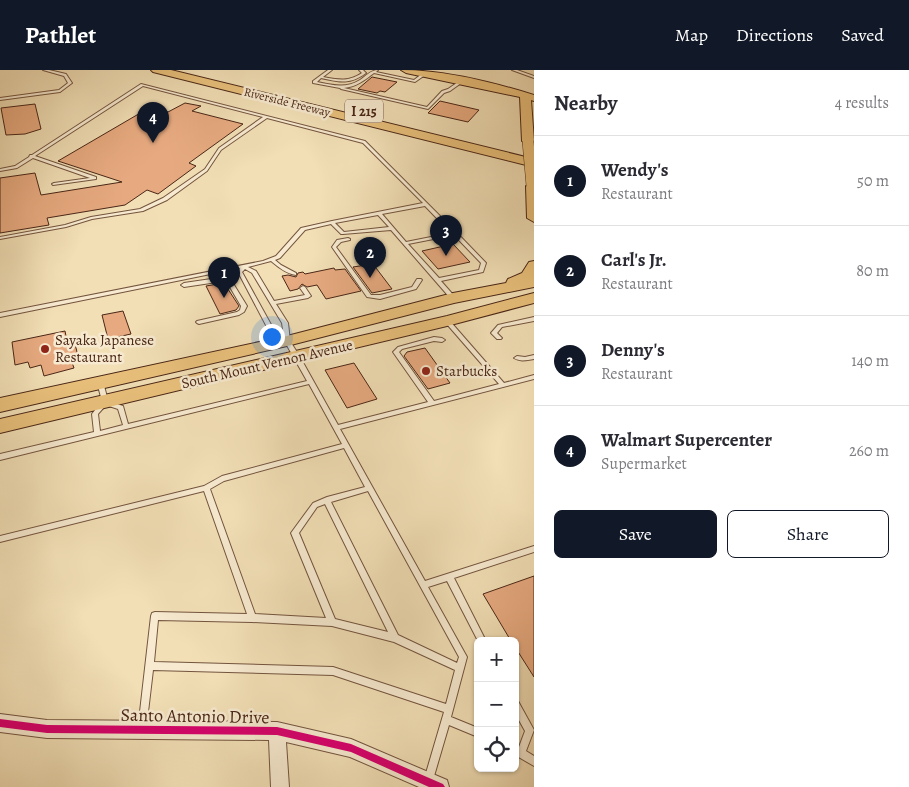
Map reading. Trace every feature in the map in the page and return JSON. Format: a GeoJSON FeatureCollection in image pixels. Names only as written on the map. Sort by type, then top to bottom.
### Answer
{"type":"FeatureCollection","features":[{"type":"Feature","properties":{"kind":"highway","name":"Riverside Freeway"},"geometry":{"type":"LineString","coordinates":[[157,70],[534,163]]}},
{"type":"Feature","properties":{"kind":"highway","name":"Riverside Freeway"},"geometry":{"type":"LineString","coordinates":[[194,70],[534,150]]}},
{"type":"Feature","properties":{"kind":"highway"},"geometry":{"type":"LineString","coordinates":[[439,139],[480,153],[534,167]]}},
{"type":"Feature","properties":{"kind":"main road"},"geometry":{"type":"LineString","coordinates":[[406,70],[465,82],[478,89],[530,100],[528,124],[534,218]]}},
{"type":"Feature","properties":{"kind":"main road"},"geometry":{"type":"LineString","coordinates":[[493,289],[528,276],[534,265]]}},
{"type":"Feature","properties":{"kind":"main road","name":"South Mount Vernon Avenue"},"geometry":{"type":"LineString","coordinates":[[0,405],[287,341],[453,298],[534,282]]}},
{"type":"Feature","properties":{"kind":"main road","name":"South Mount Vernon Avenue"},"geometry":{"type":"LineString","coordinates":[[0,426],[447,321],[534,298]]}},
{"type":"Feature","properties":{"kind":"main road"},"geometry":{"type":"LineString","coordinates":[[472,314],[495,315],[534,307]]}},
{"type":"Feature","properties":{"kind":"street","name":"Santo Antonio Drive"},"geometry":{"type":"LineString","coordinates":[[0,724],[47,729],[277,731],[351,748],[435,784]]}},
{"type":"Feature","properties":{"kind":"street"},"geometry":{"type":"LineString","coordinates":[[277,731],[280,787]]}},
{"type":"Feature","properties":{"kind":"lane"},"geometry":{"type":"LineString","coordinates":[[0,99],[60,91],[70,83],[65,75],[46,70]]}},
{"type":"Feature","properties":{"kind":"lane"},"geometry":{"type":"LineString","coordinates":[[330,70],[314,82],[428,108],[443,92],[465,82]]}},
{"type":"Feature","properties":{"kind":"lane"},"geometry":{"type":"LineString","coordinates":[[320,77],[351,81],[364,73],[361,70]]}},
{"type":"Feature","properties":{"kind":"lane"},"geometry":{"type":"LineString","coordinates":[[514,70],[534,77]]}},
{"type":"Feature","properties":{"kind":"lane"},"geometry":{"type":"LineString","coordinates":[[341,88],[361,83],[375,71],[415,81],[424,74]]}},
{"type":"Feature","properties":{"kind":"lane"},"geometry":{"type":"LineString","coordinates":[[0,170],[16,167],[142,85],[266,116],[364,142],[484,263],[484,268],[481,271],[438,280]]}},
{"type":"Feature","properties":{"kind":"lane"},"geometry":{"type":"LineString","coordinates":[[0,238],[66,226],[92,218],[141,210],[165,199],[206,170],[220,149],[266,116]]}},
{"type":"Feature","properties":{"kind":"lane"},"geometry":{"type":"LineString","coordinates":[[32,156],[95,178],[54,184]]}},
{"type":"Feature","properties":{"kind":"lane"},"geometry":{"type":"LineString","coordinates":[[0,315],[272,259],[278,257],[303,230],[332,222],[426,204]]}},
{"type":"Feature","properties":{"kind":"lane"},"geometry":{"type":"LineString","coordinates":[[379,213],[453,298]]}},
{"type":"Feature","properties":{"kind":"lane"},"geometry":{"type":"LineString","coordinates":[[332,222],[343,233],[393,228]]}},
{"type":"Feature","properties":{"kind":"lane"},"geometry":{"type":"LineString","coordinates":[[406,244],[456,233]]}},
{"type":"Feature","properties":{"kind":"lane"},"geometry":{"type":"LineString","coordinates":[[348,239],[339,241],[334,246],[369,296],[380,297],[414,288],[419,280]]}},
{"type":"Feature","properties":{"kind":"lane"},"geometry":{"type":"LineString","coordinates":[[272,259],[279,266],[294,274]]}},
{"type":"Feature","properties":{"kind":"lane"},"geometry":{"type":"LineString","coordinates":[[244,266],[254,272],[285,324],[287,341],[463,657],[448,709],[435,784]]}},
{"type":"Feature","properties":{"kind":"lane"},"geometry":{"type":"LineString","coordinates":[[244,266],[240,272],[272,331],[287,341]]}},
{"type":"Feature","properties":{"kind":"lane"},"geometry":{"type":"LineString","coordinates":[[184,285],[229,280],[244,306],[244,309],[239,313],[199,322]]}},
{"type":"Feature","properties":{"kind":"lane"},"geometry":{"type":"LineString","coordinates":[[273,303],[308,296],[303,288]]}},
{"type":"Feature","properties":{"kind":"lane"},"geometry":{"type":"LineString","coordinates":[[499,338],[494,332],[500,326],[534,319]]}},
{"type":"Feature","properties":{"kind":"lane"},"geometry":{"type":"LineString","coordinates":[[447,321],[503,385]]}},
{"type":"Feature","properties":{"kind":"lane"},"geometry":{"type":"LineString","coordinates":[[432,403],[396,352],[400,348],[434,339],[442,340]]}},
{"type":"Feature","properties":{"kind":"lane"},"geometry":{"type":"LineString","coordinates":[[516,358],[524,360],[534,357]]}},
{"type":"Feature","properties":{"kind":"lane"},"geometry":{"type":"LineString","coordinates":[[336,428],[534,378]]}},
{"type":"Feature","properties":{"kind":"lane"},"geometry":{"type":"LineString","coordinates":[[100,382],[105,402]]}},
{"type":"Feature","properties":{"kind":"lane"},"geometry":{"type":"LineString","coordinates":[[0,456],[310,382]]}},
{"type":"Feature","properties":{"kind":"lane"},"geometry":{"type":"LineString","coordinates":[[105,402],[121,408],[126,426]]}},
{"type":"Feature","properties":{"kind":"lane"},"geometry":{"type":"LineString","coordinates":[[97,433],[95,414],[105,402]]}},
{"type":"Feature","properties":{"kind":"lane"},"geometry":{"type":"LineString","coordinates":[[0,538],[206,488],[222,479],[346,445]]}},
{"type":"Feature","properties":{"kind":"lane"},"geometry":{"type":"LineString","coordinates":[[206,488],[252,618]]}},
{"type":"Feature","properties":{"kind":"lane"},"geometry":{"type":"LineString","coordinates":[[332,622],[294,533],[315,505],[370,488]]}},
{"type":"Feature","properties":{"kind":"lane"},"geometry":{"type":"LineString","coordinates":[[327,500],[395,638]]}},
{"type":"Feature","properties":{"kind":"lane"},"geometry":{"type":"LineString","coordinates":[[423,585],[534,550]]}},
{"type":"Feature","properties":{"kind":"lane"},"geometry":{"type":"LineString","coordinates":[[449,576],[480,637]]}},
{"type":"Feature","properties":{"kind":"lane"},"geometry":{"type":"LineString","coordinates":[[142,730],[155,616],[332,622],[395,638],[460,668]]}},
{"type":"Feature","properties":{"kind":"lane"},"geometry":{"type":"LineString","coordinates":[[149,666],[334,672],[448,709]]}},
{"type":"Feature","properties":{"kind":"lane"},"geometry":{"type":"LineString","coordinates":[[519,711],[530,731],[519,749]]}},
{"type":"Feature","properties":{"kind":"lane"},"geometry":{"type":"LineString","coordinates":[[446,719],[474,731]]}},
{"type":"Feature","properties":{"kind":"lane"},"geometry":{"type":"LineString","coordinates":[[519,752],[534,762]]}},
{"type":"Feature","properties":{"kind":"building"},"geometry":{"type":"Polygon","coordinates":[[[372,77],[397,82],[385,92],[380,91],[377,93],[358,89],[372,77]]]}},
{"type":"Feature","properties":{"kind":"building"},"geometry":{"type":"Polygon","coordinates":[[[440,101],[479,110],[468,122],[428,113],[440,101]]]}},
{"type":"Feature","properties":{"kind":"building"},"geometry":{"type":"Polygon","coordinates":[[[185,103],[201,106],[192,111],[243,124],[189,163],[196,166],[158,194],[147,190],[125,205],[47,218],[49,225],[0,233],[0,178],[35,173],[41,195],[122,182],[58,161],[142,112],[141,108],[151,107],[168,112],[185,103]]]}},
{"type":"Feature","properties":{"kind":"building"},"geometry":{"type":"Polygon","coordinates":[[[35,104],[41,129],[25,134],[6,135],[1,108],[35,104]]]}},
{"type":"Feature","properties":{"kind":"building"},"geometry":{"type":"Polygon","coordinates":[[[453,244],[470,262],[438,269],[422,251],[453,244]]]}},
{"type":"Feature","properties":{"kind":"building"},"geometry":{"type":"Polygon","coordinates":[[[373,264],[392,289],[372,293],[353,267],[373,264]]]}},
{"type":"Feature","properties":{"kind":"building"},"geometry":{"type":"Polygon","coordinates":[[[334,268],[335,270],[345,269],[361,291],[326,299],[317,285],[307,287],[302,284],[298,289],[290,291],[282,276],[296,277],[298,273],[303,272],[305,274],[334,268]]]}},
{"type":"Feature","properties":{"kind":"building"},"geometry":{"type":"Polygon","coordinates":[[[224,283],[239,306],[236,310],[220,314],[206,286],[224,283]]]}},
{"type":"Feature","properties":{"kind":"building"},"geometry":{"type":"Polygon","coordinates":[[[123,311],[131,334],[108,339],[102,315],[123,311]]]}},
{"type":"Feature","properties":{"kind":"building","name":"Sayaka Japanese Restaurant"},"geometry":{"type":"Polygon","coordinates":[[[65,331],[67,341],[74,340],[78,356],[70,357],[74,368],[44,376],[41,365],[30,368],[28,362],[15,365],[12,342],[65,331]]]}},
{"type":"Feature","properties":{"kind":"building","name":"Starbucks"},"geometry":{"type":"Polygon","coordinates":[[[425,348],[450,383],[428,389],[404,356],[407,352],[425,348]]]}},
{"type":"Feature","properties":{"kind":"building"},"geometry":{"type":"Polygon","coordinates":[[[354,363],[377,399],[347,408],[325,370],[354,363]]]}},
{"type":"Feature","properties":{"kind":"building"},"geometry":{"type":"Polygon","coordinates":[[[534,576],[534,677],[519,653],[519,637],[509,637],[483,594],[534,576]]]}},
{"type":"Feature","properties":{"kind":"cycle path"},"geometry":{"type":"LineString","coordinates":[[0,723],[47,729],[277,731],[351,748],[440,787]]}},
{"type":"Feature","properties":{"kind":"place","name":"Walmart Supercenter"},"geometry":{"type":"Point","coordinates":[153,143]}},
{"type":"Feature","properties":{"kind":"place","name":"Denny's"},"geometry":{"type":"Point","coordinates":[446,256]}},
{"type":"Feature","properties":{"kind":"place","name":"Carl's Jr."},"geometry":{"type":"Point","coordinates":[370,278]}},
{"type":"Feature","properties":{"kind":"place","name":"Wendy's"},"geometry":{"type":"Point","coordinates":[224,298]}},
{"type":"Feature","properties":{"kind":"place","name":"Sayaka Japanese Restaurant"},"geometry":{"type":"Point","coordinates":[45,349]}},
{"type":"Feature","properties":{"kind":"place","name":"Starbucks"},"geometry":{"type":"Point","coordinates":[426,371]}}]}
